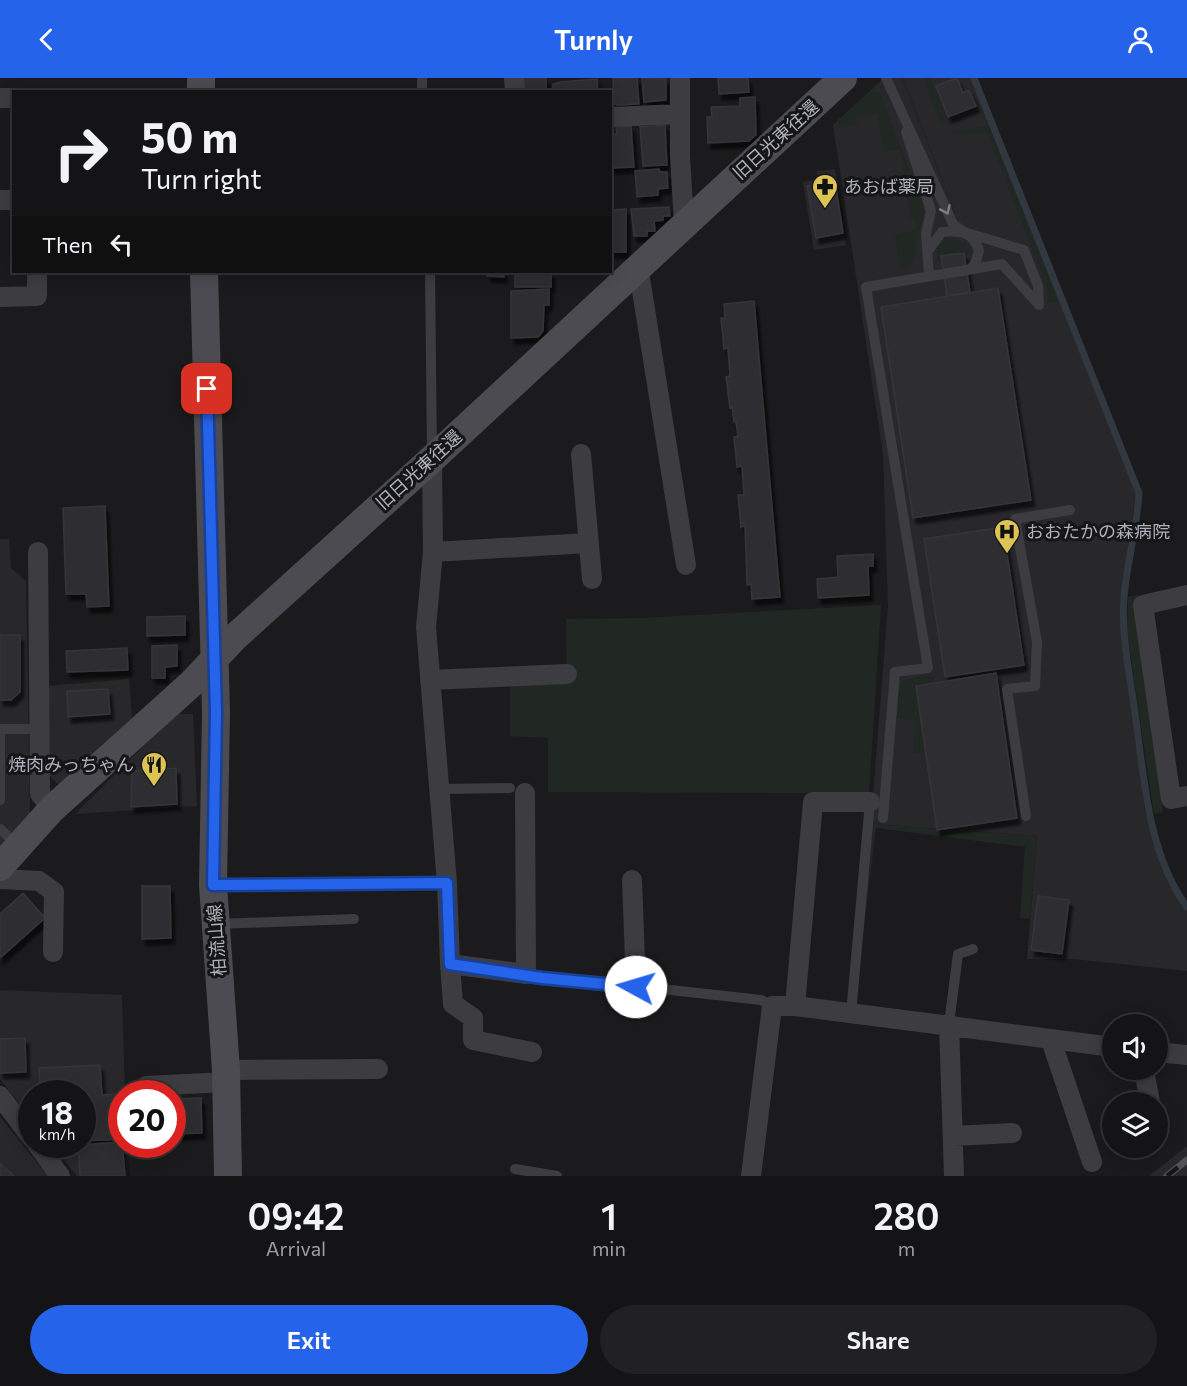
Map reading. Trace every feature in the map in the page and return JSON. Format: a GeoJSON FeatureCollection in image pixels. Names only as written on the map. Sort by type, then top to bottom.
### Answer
{"type":"FeatureCollection","features":[{"type":"Feature","properties":{"kind":"street"},"geometry":{"type":"LineString","coordinates":[[680,78],[684,224]]}},
{"type":"Feature","properties":{"kind":"street","name":"旧日光東往還"},"geometry":{"type":"LineString","coordinates":[[6,848],[190,684],[235,637],[432,459],[843,78]]}},
{"type":"Feature","properties":{"kind":"street"},"geometry":{"type":"LineString","coordinates":[[612,117],[680,114]]}},
{"type":"Feature","properties":{"kind":"street"},"geometry":{"type":"LineString","coordinates":[[638,266],[686,565]]}},
{"type":"Feature","properties":{"kind":"street"},"geometry":{"type":"LineString","coordinates":[[0,297],[37,296],[42,273]]}},
{"type":"Feature","properties":{"kind":"street","name":"柏流山線"},"geometry":{"type":"LineString","coordinates":[[204,273],[216,712],[213,885],[226,1076],[228,1176]]}},
{"type":"Feature","properties":{"kind":"street"},"geometry":{"type":"LineString","coordinates":[[581,454],[592,579]]}},
{"type":"Feature","properties":{"kind":"street"},"geometry":{"type":"LineString","coordinates":[[432,459],[432,552],[426,627],[447,883],[453,1004],[473,1018],[473,1040],[532,1052]]}},
{"type":"Feature","properties":{"kind":"street"},"geometry":{"type":"LineString","coordinates":[[432,552],[588,543]]}},
{"type":"Feature","properties":{"kind":"street"},"geometry":{"type":"LineString","coordinates":[[38,552],[40,794],[52,809]]}},
{"type":"Feature","properties":{"kind":"street"},"geometry":{"type":"LineString","coordinates":[[1187,595],[1143,605],[1171,799],[1187,796]]}},
{"type":"Feature","properties":{"kind":"street"},"geometry":{"type":"LineString","coordinates":[[430,680],[567,674]]}},
{"type":"Feature","properties":{"kind":"street"},"geometry":{"type":"LineString","coordinates":[[450,964],[526,974],[518,790]]}},
{"type":"Feature","properties":{"kind":"street"},"geometry":{"type":"LineString","coordinates":[[795,1006],[813,802],[870,802]]}},
{"type":"Feature","properties":{"kind":"street"},"geometry":{"type":"LineString","coordinates":[[0,879],[39,881],[54,892],[53,952]]}},
{"type":"Feature","properties":{"kind":"street"},"geometry":{"type":"LineString","coordinates":[[632,880],[636,987]]}},
{"type":"Feature","properties":{"kind":"street"},"geometry":{"type":"LineString","coordinates":[[752,1176],[772,1006],[795,1006],[949,1024],[1102,1046]]}},
{"type":"Feature","properties":{"kind":"street"},"geometry":{"type":"LineString","coordinates":[[949,1024],[954,1176]]}},
{"type":"Feature","properties":{"kind":"street"},"geometry":{"type":"LineString","coordinates":[[1051,1040],[1092,1162]]}},
{"type":"Feature","properties":{"kind":"street"},"geometry":{"type":"LineString","coordinates":[[1168,1053],[1187,1055]]}},
{"type":"Feature","properties":{"kind":"street"},"geometry":{"type":"LineString","coordinates":[[186,1081],[226,1076],[378,1069]]}},
{"type":"Feature","properties":{"kind":"street"},"geometry":{"type":"LineString","coordinates":[[0,1096],[18,1120]]}},
{"type":"Feature","properties":{"kind":"street"},"geometry":{"type":"LineString","coordinates":[[953,1137],[1012,1133]]}},
{"type":"Feature","properties":{"kind":"street"},"geometry":{"type":"LineString","coordinates":[[46,1158],[60,1176]]}},
{"type":"Feature","properties":{"kind":"lane"},"geometry":{"type":"LineString","coordinates":[[886,78],[903,120],[924,156],[948,216],[953,224],[972,237],[979,251],[975,264],[969,270]]}},
{"type":"Feature","properties":{"kind":"lane"},"geometry":{"type":"LineString","coordinates":[[903,120],[912,159],[931,211],[926,233],[929,276]]}},
{"type":"Feature","properties":{"kind":"lane"},"geometry":{"type":"LineString","coordinates":[[883,819],[895,672],[928,668],[866,287],[1002,264],[1039,305],[1038,286],[1024,250],[964,232],[942,232],[927,252]]}},
{"type":"Feature","properties":{"kind":"lane"},"geometry":{"type":"LineString","coordinates":[[429,273],[432,459]]}},
{"type":"Feature","properties":{"kind":"lane"},"geometry":{"type":"LineString","coordinates":[[1026,816],[1007,689],[1035,686],[1036,642],[1015,519],[1070,510]]}},
{"type":"Feature","properties":{"kind":"lane"},"geometry":{"type":"LineString","coordinates":[[0,800],[0,729],[39,729]]}},
{"type":"Feature","properties":{"kind":"lane"},"geometry":{"type":"LineString","coordinates":[[439,789],[518,790]]}},
{"type":"Feature","properties":{"kind":"lane"},"geometry":{"type":"LineString","coordinates":[[852,1014],[870,802]]}},
{"type":"Feature","properties":{"kind":"lane"},"geometry":{"type":"LineString","coordinates":[[213,885],[447,883]]}},
{"type":"Feature","properties":{"kind":"lane"},"geometry":{"type":"LineString","coordinates":[[216,924],[354,919]]}},
{"type":"Feature","properties":{"kind":"lane"},"geometry":{"type":"LineString","coordinates":[[949,1024],[958,954],[973,949]]}},
{"type":"Feature","properties":{"kind":"lane"},"geometry":{"type":"LineString","coordinates":[[526,974],[761,1000],[772,1006]]}},
{"type":"Feature","properties":{"kind":"lane"},"geometry":{"type":"LineString","coordinates":[[515,1169],[557,1176]]}},
{"type":"Feature","properties":{"kind":"shaded area","name":"おおたかの森病院"},"geometry":{"type":"Polygon","coordinates":[[[884,78],[971,78],[1136,492],[1121,595],[1121,634],[1145,811],[1168,883],[1187,909],[1187,971],[1073,959],[1027,959],[1037,836],[887,825],[871,821],[888,605],[883,454],[833,125],[884,78]]]}},
{"type":"Feature","properties":{"kind":"shaded area"},"geometry":{"type":"Polygon","coordinates":[[[901,78],[904,78],[957,217],[956,216],[901,78]]]}},
{"type":"Feature","properties":{"kind":"shaded area"},"geometry":{"type":"Polygon","coordinates":[[[923,78],[930,78],[948,122],[941,124],[923,78]]]}},
{"type":"Feature","properties":{"kind":"shaded area"},"geometry":{"type":"Polygon","coordinates":[[[870,91],[880,93],[923,205],[923,219],[914,260],[909,267],[900,269],[895,234],[917,230],[915,219],[911,219],[900,149],[883,152],[877,113],[856,117],[857,124],[839,128],[838,120],[870,91]]]}},
{"type":"Feature","properties":{"kind":"shaded area"},"geometry":{"type":"Polygon","coordinates":[[[991,126],[1060,301],[1049,303],[1047,287],[987,132],[953,135],[951,130],[991,126]]]}},
{"type":"Feature","properties":{"kind":"shaded area"},"geometry":{"type":"Polygon","coordinates":[[[835,169],[846,245],[814,250],[803,182],[818,179],[817,171],[835,169]]]}},
{"type":"Feature","properties":{"kind":"shaded area"},"geometry":{"type":"Polygon","coordinates":[[[945,237],[967,244],[971,252],[965,257],[939,261],[937,245],[945,237]]]}},
{"type":"Feature","properties":{"kind":"shaded area"},"geometry":{"type":"Polygon","coordinates":[[[0,539],[9,539],[11,568],[26,581],[30,814],[0,849],[0,539]]]}},
{"type":"Feature","properties":{"kind":"shaded area"},"geometry":{"type":"Polygon","coordinates":[[[1138,595],[1136,615],[1163,812],[1154,814],[1127,631],[1128,597],[1138,595]]]}},
{"type":"Feature","properties":{"kind":"shaded area"},"geometry":{"type":"Polygon","coordinates":[[[881,605],[869,793],[548,792],[548,738],[510,736],[510,686],[567,682],[566,619],[641,618],[881,605]]]}},
{"type":"Feature","properties":{"kind":"shaded area"},"geometry":{"type":"Polygon","coordinates":[[[933,674],[935,683],[916,686],[925,752],[913,754],[915,720],[897,718],[900,689],[902,684],[911,678],[933,674]]]}},
{"type":"Feature","properties":{"kind":"shaded area"},"geometry":{"type":"Polygon","coordinates":[[[129,679],[132,719],[59,785],[49,775],[47,686],[129,679]]]}},
{"type":"Feature","properties":{"kind":"shaded area"},"geometry":{"type":"Polygon","coordinates":[[[176,714],[193,714],[197,806],[75,814],[176,714]]]}},
{"type":"Feature","properties":{"kind":"shaded area"},"geometry":{"type":"Polygon","coordinates":[[[871,821],[887,825],[1037,836],[1030,919],[1020,918],[1025,847],[876,828],[861,951],[871,821]]]}},
{"type":"Feature","properties":{"kind":"shaded area"},"geometry":{"type":"Polygon","coordinates":[[[0,990],[122,995],[125,1080],[108,1080],[108,1158],[127,1158],[128,1176],[77,1176],[62,1158],[96,1158],[96,1080],[18,1080],[18,1102],[0,1079],[0,990]]]}},
{"type":"Feature","properties":{"kind":"shaded area"},"geometry":{"type":"Polygon","coordinates":[[[0,1117],[18,1139],[18,1158],[33,1158],[48,1176],[0,1176],[0,1117]]]}},
{"type":"Feature","properties":{"kind":"shaded area"},"geometry":{"type":"Polygon","coordinates":[[[1187,1146],[1187,1176],[1149,1176],[1187,1146]]]}},
{"type":"Feature","properties":{"kind":"building"},"geometry":{"type":"Polygon","coordinates":[[[523,78],[546,78],[546,90],[523,90],[523,78]]]}},
{"type":"Feature","properties":{"kind":"building"},"geometry":{"type":"Polygon","coordinates":[[[613,78],[637,78],[639,104],[617,105],[614,103],[613,78]]]}},
{"type":"Feature","properties":{"kind":"building"},"geometry":{"type":"Polygon","coordinates":[[[642,78],[666,79],[666,100],[644,102],[642,78]]]}},
{"type":"Feature","properties":{"kind":"building"},"geometry":{"type":"Polygon","coordinates":[[[718,78],[748,78],[749,92],[719,94],[718,78]]]}},
{"type":"Feature","properties":{"kind":"building"},"geometry":{"type":"Polygon","coordinates":[[[957,78],[963,93],[969,90],[976,106],[948,117],[936,86],[957,78]]]}},
{"type":"Feature","properties":{"kind":"building"},"geometry":{"type":"Polygon","coordinates":[[[597,79],[598,90],[553,90],[553,84],[597,79]]]}},
{"type":"Feature","properties":{"kind":"building"},"geometry":{"type":"Polygon","coordinates":[[[755,97],[756,135],[749,141],[708,143],[707,117],[712,117],[711,107],[740,106],[740,98],[755,97]]]}},
{"type":"Feature","properties":{"kind":"building"},"geometry":{"type":"Polygon","coordinates":[[[665,125],[667,165],[643,166],[640,127],[665,125]]]}},
{"type":"Feature","properties":{"kind":"building"},"geometry":{"type":"Polygon","coordinates":[[[631,126],[634,167],[612,168],[612,134],[617,134],[616,127],[631,126]]]}},
{"type":"Feature","properties":{"kind":"building"},"geometry":{"type":"Polygon","coordinates":[[[659,169],[660,172],[667,172],[668,188],[658,189],[658,195],[637,197],[635,171],[659,169]]]}},
{"type":"Feature","properties":{"kind":"building","name":"あおば薬局"},"geometry":{"type":"Polygon","coordinates":[[[835,182],[843,233],[816,238],[807,186],[835,182]]]}},
{"type":"Feature","properties":{"kind":"building"},"geometry":{"type":"Polygon","coordinates":[[[669,207],[670,216],[663,216],[663,220],[654,221],[655,231],[647,231],[647,236],[634,236],[631,209],[669,207]]]}},
{"type":"Feature","properties":{"kind":"building"},"geometry":{"type":"Polygon","coordinates":[[[626,209],[626,252],[612,252],[612,210],[626,209]]]}},
{"type":"Feature","properties":{"kind":"building"},"geometry":{"type":"Polygon","coordinates":[[[964,253],[970,292],[947,296],[941,256],[964,253]]]}},
{"type":"Feature","properties":{"kind":"building"},"geometry":{"type":"Polygon","coordinates":[[[487,273],[503,273],[504,277],[487,276],[487,273]]]}},
{"type":"Feature","properties":{"kind":"building"},"geometry":{"type":"Polygon","coordinates":[[[515,273],[551,273],[551,287],[515,287],[515,273]]]}},
{"type":"Feature","properties":{"kind":"building"},"geometry":{"type":"Polygon","coordinates":[[[998,288],[1031,500],[913,518],[881,307],[998,288]]]}},
{"type":"Feature","properties":{"kind":"building"},"geometry":{"type":"Polygon","coordinates":[[[549,289],[549,305],[544,305],[543,331],[538,337],[511,338],[511,291],[549,289]]]}},
{"type":"Feature","properties":{"kind":"building"},"geometry":{"type":"Polygon","coordinates":[[[754,301],[780,597],[752,599],[751,584],[747,585],[745,526],[741,527],[738,495],[744,495],[742,466],[737,467],[734,437],[738,436],[732,407],[730,408],[726,377],[730,376],[728,348],[724,349],[721,318],[725,318],[724,304],[754,301]]]}},
{"type":"Feature","properties":{"kind":"building"},"geometry":{"type":"Polygon","coordinates":[[[105,506],[109,606],[87,607],[86,594],[66,594],[63,508],[105,506]]]}},
{"type":"Feature","properties":{"kind":"building"},"geometry":{"type":"Polygon","coordinates":[[[1003,527],[1024,665],[945,677],[924,539],[1003,527]]]}},
{"type":"Feature","properties":{"kind":"building"},"geometry":{"type":"Polygon","coordinates":[[[873,554],[873,566],[868,566],[869,595],[818,598],[817,579],[838,577],[837,556],[873,554]]]}},
{"type":"Feature","properties":{"kind":"building"},"geometry":{"type":"Polygon","coordinates":[[[185,616],[185,635],[147,636],[147,617],[185,616]]]}},
{"type":"Feature","properties":{"kind":"building"},"geometry":{"type":"Polygon","coordinates":[[[0,635],[20,635],[20,692],[11,700],[0,700],[0,635]]]}},
{"type":"Feature","properties":{"kind":"building"},"geometry":{"type":"Polygon","coordinates":[[[177,645],[177,666],[165,667],[165,678],[152,678],[152,646],[177,645]]]}},
{"type":"Feature","properties":{"kind":"building"},"geometry":{"type":"Polygon","coordinates":[[[127,648],[128,670],[67,672],[66,651],[127,648]]]}},
{"type":"Feature","properties":{"kind":"building"},"geometry":{"type":"Polygon","coordinates":[[[996,673],[1017,818],[937,830],[916,686],[996,673]]]}},
{"type":"Feature","properties":{"kind":"building"},"geometry":{"type":"Polygon","coordinates":[[[108,689],[110,714],[68,717],[67,691],[108,689]]]}},
{"type":"Feature","properties":{"kind":"building","name":"焼肉みっちゃん"},"geometry":{"type":"Polygon","coordinates":[[[176,768],[177,804],[131,807],[132,771],[176,768]]]}},
{"type":"Feature","properties":{"kind":"building"},"geometry":{"type":"Polygon","coordinates":[[[142,886],[170,886],[171,938],[142,939],[142,886]]]}},
{"type":"Feature","properties":{"kind":"building"},"geometry":{"type":"Polygon","coordinates":[[[23,893],[45,918],[0,958],[0,914],[23,893]]]}},
{"type":"Feature","properties":{"kind":"building"},"geometry":{"type":"Polygon","coordinates":[[[1038,896],[1069,900],[1062,954],[1031,950],[1038,896]]]}},
{"type":"Feature","properties":{"kind":"building"},"geometry":{"type":"Polygon","coordinates":[[[25,1038],[26,1072],[0,1073],[0,1039],[25,1038]]]}},
{"type":"Feature","properties":{"kind":"building"},"geometry":{"type":"Polygon","coordinates":[[[100,1065],[102,1095],[108,1095],[108,1140],[96,1140],[96,1080],[39,1080],[39,1068],[100,1065]]]}},
{"type":"Feature","properties":{"kind":"building"},"geometry":{"type":"Polygon","coordinates":[[[201,1098],[202,1133],[186,1134],[186,1099],[201,1098]]]}},
{"type":"Feature","properties":{"kind":"building"},"geometry":{"type":"Polygon","coordinates":[[[108,1143],[108,1158],[123,1158],[125,1176],[80,1176],[79,1158],[96,1158],[96,1144],[108,1143]]]}},
{"type":"Feature","properties":{"kind":"building"},"geometry":{"type":"Polygon","coordinates":[[[0,1163],[14,1176],[0,1176],[0,1163]]]}},
{"type":"Feature","properties":{"kind":"waterway"},"geometry":{"type":"LineString","coordinates":[[974,78],[1139,493],[1124,597],[1126,652],[1144,784],[1155,836],[1173,885],[1187,907]]}},
{"type":"Feature","properties":{"kind":"railway"},"geometry":{"type":"LineString","coordinates":[[1167,1176],[1187,1160]]}},
{"type":"Feature","properties":{"kind":"place","name":"あおば薬局"},"geometry":{"type":"Point","coordinates":[825,210]}},
{"type":"Feature","properties":{"kind":"place","name":"おおたかの森病院"},"geometry":{"type":"Point","coordinates":[1007,555]}},
{"type":"Feature","properties":{"kind":"place","name":"焼肉みっちゃん"},"geometry":{"type":"Point","coordinates":[154,788]}},
{"type":"Feature","properties":{"kind":"route"},"geometry":{"type":"LineString","coordinates":[[207,389],[211,600],[216,712],[213,885],[447,883],[450,964],[542,978],[636,987]]}}]}
